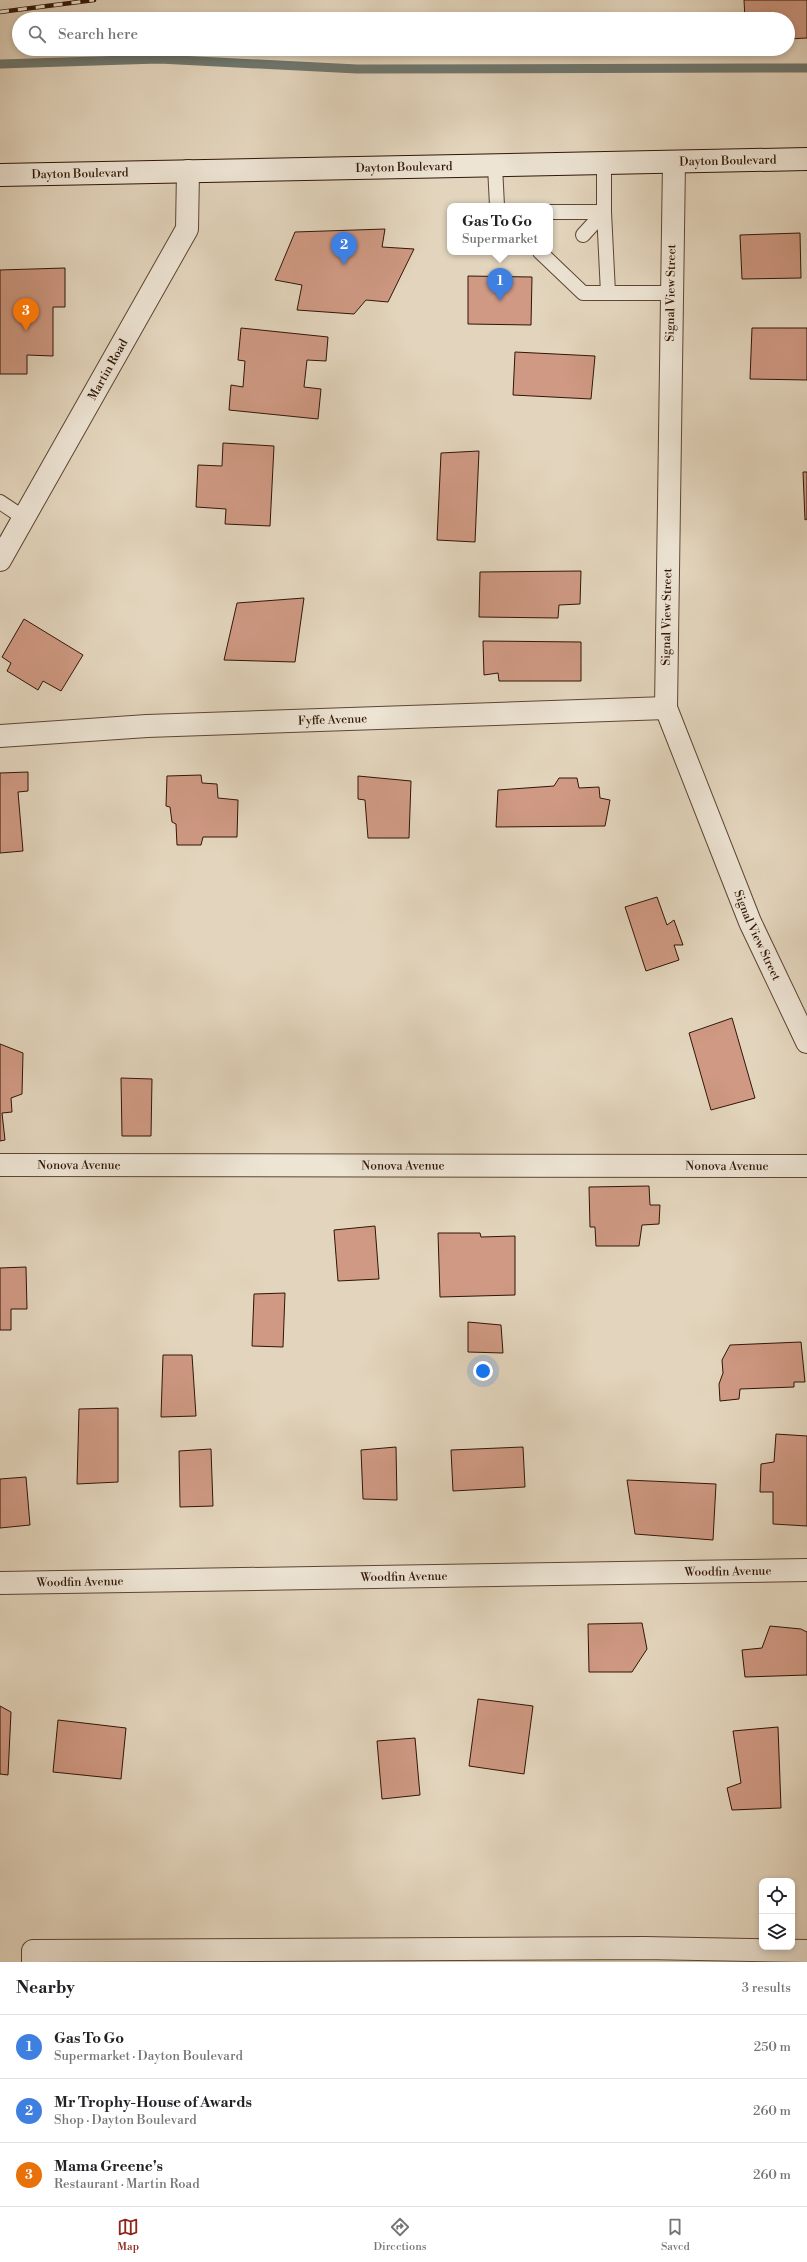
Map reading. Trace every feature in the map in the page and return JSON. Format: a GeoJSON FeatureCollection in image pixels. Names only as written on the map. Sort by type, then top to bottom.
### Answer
{"type":"FeatureCollection","features":[{"type":"Feature","properties":{"kind":"street","name":"Dayton Boulevard"},"geometry":{"type":"LineString","coordinates":[[0,175],[807,159]]}},
{"type":"Feature","properties":{"kind":"street","name":"Signal View Street"},"geometry":{"type":"LineString","coordinates":[[674,162],[666,708],[750,922],[807,1042]]}},
{"type":"Feature","properties":{"kind":"street","name":"Martin Road"},"geometry":{"type":"LineString","coordinates":[[0,560],[187,229],[188,171]]}},
{"type":"Feature","properties":{"kind":"street","name":"Fyffe Avenue"},"geometry":{"type":"LineString","coordinates":[[0,736],[147,726],[666,708]]}},
{"type":"Feature","properties":{"kind":"street","name":"Nonova Avenue"},"geometry":{"type":"LineString","coordinates":[[0,1165],[807,1166]]}},
{"type":"Feature","properties":{"kind":"street","name":"Woodfin Avenue"},"geometry":{"type":"LineString","coordinates":[[0,1583],[807,1570]]}},
{"type":"Feature","properties":{"kind":"street"},"geometry":{"type":"LineString","coordinates":[[33,1957],[642,1955],[807,1951]]}},
{"type":"Feature","properties":{"kind":"lane"},"geometry":{"type":"LineString","coordinates":[[604,162],[604,212],[608,293]]}},
{"type":"Feature","properties":{"kind":"lane"},"geometry":{"type":"LineString","coordinates":[[495,166],[497,203]]}},
{"type":"Feature","properties":{"kind":"lane"},"geometry":{"type":"LineString","coordinates":[[553,212],[604,212]]}},
{"type":"Feature","properties":{"kind":"lane"},"geometry":{"type":"LineString","coordinates":[[583,235],[604,212]]}},
{"type":"Feature","properties":{"kind":"lane"},"geometry":{"type":"LineString","coordinates":[[545,255],[557,262],[583,293],[671,293]]}},
{"type":"Feature","properties":{"kind":"lane"},"geometry":{"type":"LineString","coordinates":[[0,502],[24,518]]}},
{"type":"Feature","properties":{"kind":"building"},"geometry":{"type":"Polygon","coordinates":[[[744,0],[807,0],[807,38],[795,39],[795,12],[745,12],[744,0]]]}},
{"type":"Feature","properties":{"kind":"building"},"geometry":{"type":"Polygon","coordinates":[[[385,229],[382,247],[414,249],[388,302],[366,300],[354,314],[297,310],[302,285],[275,280],[295,232],[385,229]]]}},
{"type":"Feature","properties":{"kind":"building"},"geometry":{"type":"Polygon","coordinates":[[[800,233],[801,278],[742,279],[740,235],[800,233]]]}},
{"type":"Feature","properties":{"kind":"building"},"geometry":{"type":"Polygon","coordinates":[[[65,268],[65,307],[53,307],[53,356],[27,355],[27,374],[0,374],[0,270],[65,268]]]}},
{"type":"Feature","properties":{"kind":"building"},"geometry":{"type":"Polygon","coordinates":[[[468,276],[532,277],[531,325],[468,324],[468,276]]]}},
{"type":"Feature","properties":{"kind":"building"},"geometry":{"type":"Polygon","coordinates":[[[241,328],[328,337],[326,361],[307,360],[304,387],[321,389],[318,419],[229,410],[231,385],[243,387],[245,361],[238,360],[241,328]]]}},
{"type":"Feature","properties":{"kind":"building"},"geometry":{"type":"Polygon","coordinates":[[[752,328],[807,328],[807,380],[750,379],[752,328]]]}},
{"type":"Feature","properties":{"kind":"building"},"geometry":{"type":"Polygon","coordinates":[[[515,352],[595,356],[591,399],[513,395],[515,352]]]}},
{"type":"Feature","properties":{"kind":"building"},"geometry":{"type":"Polygon","coordinates":[[[223,443],[274,446],[270,526],[225,524],[226,509],[196,507],[198,465],[222,466],[223,443]]]}},
{"type":"Feature","properties":{"kind":"building"},"geometry":{"type":"Polygon","coordinates":[[[479,451],[475,542],[437,540],[441,453],[479,451]]]}},
{"type":"Feature","properties":{"kind":"building"},"geometry":{"type":"Polygon","coordinates":[[[803,472],[807,472],[807,519],[805,520],[803,472]]]}},
{"type":"Feature","properties":{"kind":"building"},"geometry":{"type":"Polygon","coordinates":[[[581,571],[580,604],[559,605],[558,618],[479,617],[480,572],[581,571]]]}},
{"type":"Feature","properties":{"kind":"building"},"geometry":{"type":"Polygon","coordinates":[[[304,598],[295,662],[224,660],[237,603],[304,598]]]}},
{"type":"Feature","properties":{"kind":"building"},"geometry":{"type":"Polygon","coordinates":[[[24,619],[83,655],[61,691],[43,681],[38,690],[7,671],[11,663],[2,657],[24,619]]]}},
{"type":"Feature","properties":{"kind":"building"},"geometry":{"type":"Polygon","coordinates":[[[483,641],[581,642],[581,681],[499,681],[498,673],[484,675],[483,641]]]}},
{"type":"Feature","properties":{"kind":"building"},"geometry":{"type":"Polygon","coordinates":[[[28,772],[28,791],[18,792],[23,851],[0,853],[0,773],[28,772]]]}},
{"type":"Feature","properties":{"kind":"building"},"geometry":{"type":"Polygon","coordinates":[[[201,775],[202,783],[217,784],[218,798],[238,800],[237,837],[203,837],[201,845],[177,845],[176,824],[172,822],[170,807],[166,806],[167,776],[201,775]]]}},
{"type":"Feature","properties":{"kind":"building"},"geometry":{"type":"Polygon","coordinates":[[[358,776],[411,781],[409,838],[368,838],[365,800],[358,799],[358,776]]]}},
{"type":"Feature","properties":{"kind":"building"},"geometry":{"type":"Polygon","coordinates":[[[559,778],[577,778],[579,788],[599,787],[600,798],[610,800],[605,826],[496,827],[498,790],[554,786],[559,778]]]}},
{"type":"Feature","properties":{"kind":"building"},"geometry":{"type":"Polygon","coordinates":[[[657,897],[667,925],[674,920],[683,945],[674,945],[679,960],[646,971],[625,907],[657,897]]]}},
{"type":"Feature","properties":{"kind":"building"},"geometry":{"type":"Polygon","coordinates":[[[732,1018],[755,1098],[711,1110],[689,1033],[732,1018]]]}},
{"type":"Feature","properties":{"kind":"building"},"geometry":{"type":"Polygon","coordinates":[[[0,1044],[23,1053],[22,1094],[11,1098],[12,1112],[2,1113],[5,1140],[0,1141],[0,1044]]]}},
{"type":"Feature","properties":{"kind":"building"},"geometry":{"type":"Polygon","coordinates":[[[121,1078],[152,1079],[151,1136],[122,1136],[121,1078]]]}},
{"type":"Feature","properties":{"kind":"building"},"geometry":{"type":"Polygon","coordinates":[[[649,1186],[650,1205],[660,1205],[659,1224],[642,1225],[639,1246],[596,1246],[595,1227],[590,1227],[589,1187],[649,1186]]]}},
{"type":"Feature","properties":{"kind":"building"},"geometry":{"type":"Polygon","coordinates":[[[375,1226],[379,1279],[338,1281],[334,1230],[375,1226]]]}},
{"type":"Feature","properties":{"kind":"building"},"geometry":{"type":"Polygon","coordinates":[[[438,1233],[480,1233],[481,1237],[515,1236],[515,1295],[440,1297],[438,1233]]]}},
{"type":"Feature","properties":{"kind":"building"},"geometry":{"type":"Polygon","coordinates":[[[26,1267],[27,1309],[11,1309],[11,1330],[0,1330],[0,1268],[26,1267]]]}},
{"type":"Feature","properties":{"kind":"building"},"geometry":{"type":"Polygon","coordinates":[[[285,1293],[283,1347],[252,1346],[254,1294],[285,1293]]]}},
{"type":"Feature","properties":{"kind":"building"},"geometry":{"type":"Polygon","coordinates":[[[468,1322],[501,1325],[503,1353],[468,1352],[468,1322]]]}},
{"type":"Feature","properties":{"kind":"building"},"geometry":{"type":"Polygon","coordinates":[[[801,1342],[805,1382],[794,1382],[794,1387],[740,1389],[739,1399],[720,1401],[719,1384],[723,1373],[722,1360],[730,1345],[801,1342]]]}},
{"type":"Feature","properties":{"kind":"building"},"geometry":{"type":"Polygon","coordinates":[[[163,1355],[192,1355],[196,1416],[161,1417],[163,1355]]]}},
{"type":"Feature","properties":{"kind":"building"},"geometry":{"type":"Polygon","coordinates":[[[118,1408],[118,1482],[77,1484],[79,1409],[118,1408]]]}},
{"type":"Feature","properties":{"kind":"building"},"geometry":{"type":"Polygon","coordinates":[[[776,1434],[807,1436],[807,1526],[773,1524],[773,1492],[760,1492],[761,1464],[774,1462],[776,1434]]]}},
{"type":"Feature","properties":{"kind":"building"},"geometry":{"type":"Polygon","coordinates":[[[396,1447],[397,1500],[363,1499],[361,1450],[396,1447]]]}},
{"type":"Feature","properties":{"kind":"building"},"geometry":{"type":"Polygon","coordinates":[[[523,1447],[525,1487],[453,1491],[451,1450],[523,1447]]]}},
{"type":"Feature","properties":{"kind":"building"},"geometry":{"type":"Polygon","coordinates":[[[211,1449],[213,1506],[180,1507],[179,1451],[211,1449]]]}},
{"type":"Feature","properties":{"kind":"building"},"geometry":{"type":"Polygon","coordinates":[[[26,1477],[30,1525],[0,1528],[0,1479],[26,1477]]]}},
{"type":"Feature","properties":{"kind":"building"},"geometry":{"type":"Polygon","coordinates":[[[627,1480],[716,1484],[713,1540],[635,1534],[627,1480]]]}},
{"type":"Feature","properties":{"kind":"building"},"geometry":{"type":"Polygon","coordinates":[[[642,1623],[647,1649],[632,1672],[589,1672],[588,1624],[642,1623]]]}},
{"type":"Feature","properties":{"kind":"building"},"geometry":{"type":"Polygon","coordinates":[[[770,1626],[801,1629],[807,1632],[807,1675],[745,1677],[742,1650],[762,1648],[770,1626]]]}},
{"type":"Feature","properties":{"kind":"building"},"geometry":{"type":"Polygon","coordinates":[[[478,1699],[533,1706],[524,1774],[469,1766],[478,1699]]]}},
{"type":"Feature","properties":{"kind":"building"},"geometry":{"type":"Polygon","coordinates":[[[0,1706],[11,1712],[8,1775],[0,1774],[0,1706]]]}},
{"type":"Feature","properties":{"kind":"building"},"geometry":{"type":"Polygon","coordinates":[[[58,1720],[126,1728],[121,1779],[53,1772],[58,1720]]]}},
{"type":"Feature","properties":{"kind":"building"},"geometry":{"type":"Polygon","coordinates":[[[778,1727],[781,1808],[732,1810],[727,1788],[741,1783],[733,1731],[778,1727]]]}},
{"type":"Feature","properties":{"kind":"building"},"geometry":{"type":"Polygon","coordinates":[[[415,1738],[420,1795],[382,1799],[377,1741],[415,1738]]]}},
{"type":"Feature","properties":{"kind":"waterway"},"geometry":{"type":"LineString","coordinates":[[0,64],[159,59],[357,69],[807,68]]}},
{"type":"Feature","properties":{"kind":"railway"},"geometry":{"type":"LineString","coordinates":[[0,12],[94,0]]}},
{"type":"Feature","properties":{"kind":"place","name":"Mr Trophy-House of Awards"},"geometry":{"type":"Point","coordinates":[344,265]}},
{"type":"Feature","properties":{"kind":"place","name":"Gas To Go"},"geometry":{"type":"Point","coordinates":[500,301]}},
{"type":"Feature","properties":{"kind":"place","name":"Mama Greene's"},"geometry":{"type":"Point","coordinates":[26,331]}}]}
